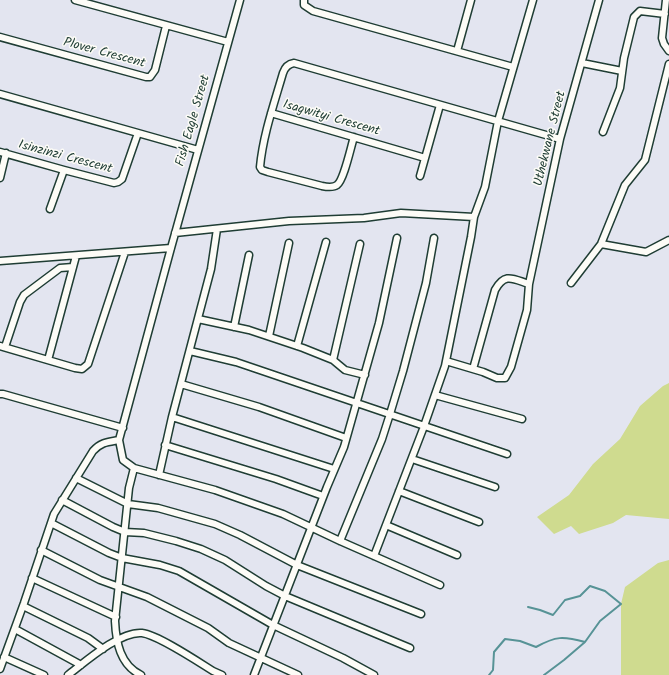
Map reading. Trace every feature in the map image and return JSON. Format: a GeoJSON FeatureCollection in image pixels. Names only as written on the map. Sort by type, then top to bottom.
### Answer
{"type":"FeatureCollection","features":[{"type":"Feature","properties":{"kind":"street"},"geometry":{"type":"LineString","coordinates":[[75,0],[228,42]]}},
{"type":"Feature","properties":{"kind":"street","name":"Fish Eagle Street"},"geometry":{"type":"LineString","coordinates":[[119,440],[240,0]]}},
{"type":"Feature","properties":{"kind":"street"},"geometry":{"type":"LineString","coordinates":[[304,0],[304,5],[313,11],[513,67]]}},
{"type":"Feature","properties":{"kind":"street"},"geometry":{"type":"LineString","coordinates":[[457,51],[471,0]]}},
{"type":"Feature","properties":{"kind":"street"},"geometry":{"type":"LineString","coordinates":[[374,556],[425,425],[446,361],[474,216],[485,187],[498,121],[533,0]]}},
{"type":"Feature","properties":{"kind":"street","name":"Uthekwane Street"},"geometry":{"type":"LineString","coordinates":[[473,369],[498,378],[505,378],[511,367],[527,310],[530,284],[560,139],[599,0]]}},
{"type":"Feature","properties":{"kind":"street"},"geometry":{"type":"LineString","coordinates":[[666,0],[662,38],[669,51]]}},
{"type":"Feature","properties":{"kind":"street"},"geometry":{"type":"LineString","coordinates":[[603,132],[620,88],[624,58],[634,17],[640,11],[665,14]]}},
{"type":"Feature","properties":{"kind":"street","name":"Plover Crescent"},"geometry":{"type":"LineString","coordinates":[[0,36],[146,78],[155,70],[166,26]]}},
{"type":"Feature","properties":{"kind":"street","name":"Isagwityi Crescent"},"geometry":{"type":"LineString","coordinates":[[425,158],[271,113],[286,67],[290,63],[294,63],[560,139]]}},
{"type":"Feature","properties":{"kind":"street"},"geometry":{"type":"LineString","coordinates":[[582,63],[622,71]]}},
{"type":"Feature","properties":{"kind":"street"},"geometry":{"type":"LineString","coordinates":[[571,283],[601,244],[625,185],[645,160],[669,64]]}},
{"type":"Feature","properties":{"kind":"street"},"geometry":{"type":"LineString","coordinates":[[0,94],[198,150]]}},
{"type":"Feature","properties":{"kind":"street"},"geometry":{"type":"LineString","coordinates":[[420,176],[440,104]]}},
{"type":"Feature","properties":{"kind":"street"},"geometry":{"type":"LineString","coordinates":[[271,113],[262,150],[260,167],[262,170],[268,172],[322,186],[335,186],[339,184],[342,179],[354,137]]}},
{"type":"Feature","properties":{"kind":"street","name":"Isinzinzi Crescent"},"geometry":{"type":"LineString","coordinates":[[3,153],[114,183],[122,179],[138,133]]}},
{"type":"Feature","properties":{"kind":"street"},"geometry":{"type":"LineString","coordinates":[[0,178],[3,153]]}},
{"type":"Feature","properties":{"kind":"street"},"geometry":{"type":"LineString","coordinates":[[50,208],[64,170]]}},
{"type":"Feature","properties":{"kind":"street"},"geometry":{"type":"LineString","coordinates":[[175,233],[290,221],[364,218],[400,213],[474,216]]}},
{"type":"Feature","properties":{"kind":"street"},"geometry":{"type":"LineString","coordinates":[[159,475],[172,417],[211,269],[218,229]]}},
{"type":"Feature","properties":{"kind":"street"},"geometry":{"type":"LineString","coordinates":[[254,675],[346,438],[379,323],[397,238]]}},
{"type":"Feature","properties":{"kind":"street"},"geometry":{"type":"LineString","coordinates":[[340,541],[382,439],[390,414],[426,283],[434,238]]}},
{"type":"Feature","properties":{"kind":"street"},"geometry":{"type":"LineString","coordinates":[[601,244],[646,252],[669,240]]}},
{"type":"Feature","properties":{"kind":"street"},"geometry":{"type":"LineString","coordinates":[[297,346],[326,242]]}},
{"type":"Feature","properties":{"kind":"street"},"geometry":{"type":"LineString","coordinates":[[269,336],[289,243]]}},
{"type":"Feature","properties":{"kind":"street"},"geometry":{"type":"LineString","coordinates":[[333,360],[360,244]]}},
{"type":"Feature","properties":{"kind":"street"},"geometry":{"type":"LineString","coordinates":[[0,261],[171,248]]}},
{"type":"Feature","properties":{"kind":"street"},"geometry":{"type":"LineString","coordinates":[[73,267],[60,268],[24,295],[2,347],[82,369],[88,364],[125,252]]}},
{"type":"Feature","properties":{"kind":"street"},"geometry":{"type":"LineString","coordinates":[[234,327],[249,255]]}},
{"type":"Feature","properties":{"kind":"street"},"geometry":{"type":"LineString","coordinates":[[48,360],[76,256]]}},
{"type":"Feature","properties":{"kind":"street"},"geometry":{"type":"LineString","coordinates":[[446,361],[473,369],[495,290],[500,282],[506,278],[530,284]]}},
{"type":"Feature","properties":{"kind":"street"},"geometry":{"type":"LineString","coordinates":[[198,320],[249,330],[269,336],[333,360],[345,370],[365,375]]}},
{"type":"Feature","properties":{"kind":"street"},"geometry":{"type":"LineString","coordinates":[[190,352],[236,362],[507,454]]}},
{"type":"Feature","properties":{"kind":"street"},"geometry":{"type":"LineString","coordinates":[[181,384],[259,408],[346,438]]}},
{"type":"Feature","properties":{"kind":"street"},"geometry":{"type":"LineString","coordinates":[[1,394],[123,428]]}},
{"type":"Feature","properties":{"kind":"street"},"geometry":{"type":"LineString","coordinates":[[435,395],[522,419]]}},
{"type":"Feature","properties":{"kind":"street"},"geometry":{"type":"LineString","coordinates":[[172,417],[334,469]]}},
{"type":"Feature","properties":{"kind":"street"},"geometry":{"type":"LineString","coordinates":[[0,669],[54,514],[94,451],[99,445],[105,442],[119,440],[123,460],[134,468],[247,500],[283,514],[311,528],[440,585]]}},
{"type":"Feature","properties":{"kind":"street"},"geometry":{"type":"LineString","coordinates":[[166,445],[276,479],[323,496]]}},
{"type":"Feature","properties":{"kind":"street"},"geometry":{"type":"LineString","coordinates":[[412,459],[495,487]]}},
{"type":"Feature","properties":{"kind":"street"},"geometry":{"type":"LineString","coordinates":[[134,468],[129,488],[116,617],[116,640],[124,661],[131,673],[141,675]]}},
{"type":"Feature","properties":{"kind":"street"},"geometry":{"type":"LineString","coordinates":[[76,478],[128,504],[158,508],[215,524],[240,535],[297,565],[421,614]]}},
{"type":"Feature","properties":{"kind":"street"},"geometry":{"type":"LineString","coordinates":[[399,491],[479,522]]}},
{"type":"Feature","properties":{"kind":"street"},"geometry":{"type":"LineString","coordinates":[[62,500],[112,527],[125,532],[144,533],[201,549],[225,560],[266,586],[285,596],[410,648]]}},
{"type":"Feature","properties":{"kind":"street"},"geometry":{"type":"LineString","coordinates":[[51,523],[109,553],[122,558],[160,565],[179,572],[274,625],[343,658],[374,675]]}},
{"type":"Feature","properties":{"kind":"street"},"geometry":{"type":"LineString","coordinates":[[386,525],[457,555]]}},
{"type":"Feature","properties":{"kind":"street"},"geometry":{"type":"LineString","coordinates":[[41,550],[100,580],[146,597],[208,628],[229,643],[298,675]]}},
{"type":"Feature","properties":{"kind":"street"},"geometry":{"type":"LineString","coordinates":[[32,578],[116,617]]}},
{"type":"Feature","properties":{"kind":"street"},"geometry":{"type":"LineString","coordinates":[[23,606],[88,638],[102,650]]}},
{"type":"Feature","properties":{"kind":"street"},"geometry":{"type":"LineString","coordinates":[[14,629],[81,665]]}},
{"type":"Feature","properties":{"kind":"street"},"geometry":{"type":"LineString","coordinates":[[68,675],[116,640],[133,634],[142,633],[155,637],[222,675]]}},
{"type":"Feature","properties":{"kind":"street"},"geometry":{"type":"LineString","coordinates":[[4,657],[44,675]]}},
{"type":"Feature","properties":{"kind":"green space"},"geometry":{"type":"Polygon","coordinates":[[[669,383],[669,519],[626,515],[613,523],[579,534],[571,526],[554,534],[537,517],[569,495],[593,464],[620,439],[640,406],[663,386],[669,383]]]}},
{"type":"Feature","properties":{"kind":"green space"},"geometry":{"type":"Polygon","coordinates":[[[669,560],[669,675],[621,675],[621,604],[625,587],[658,563],[669,560]]]}},
{"type":"Feature","properties":{"kind":"waterway"},"geometry":{"type":"LineString","coordinates":[[528,607],[553,615],[565,600],[580,596],[590,586],[605,591],[621,604],[600,621],[585,642],[544,675]]}},
{"type":"Feature","properties":{"kind":"waterway"},"geometry":{"type":"LineString","coordinates":[[489,675],[493,670],[494,652],[505,639],[520,641],[536,647],[560,638],[585,642]]}}]}
